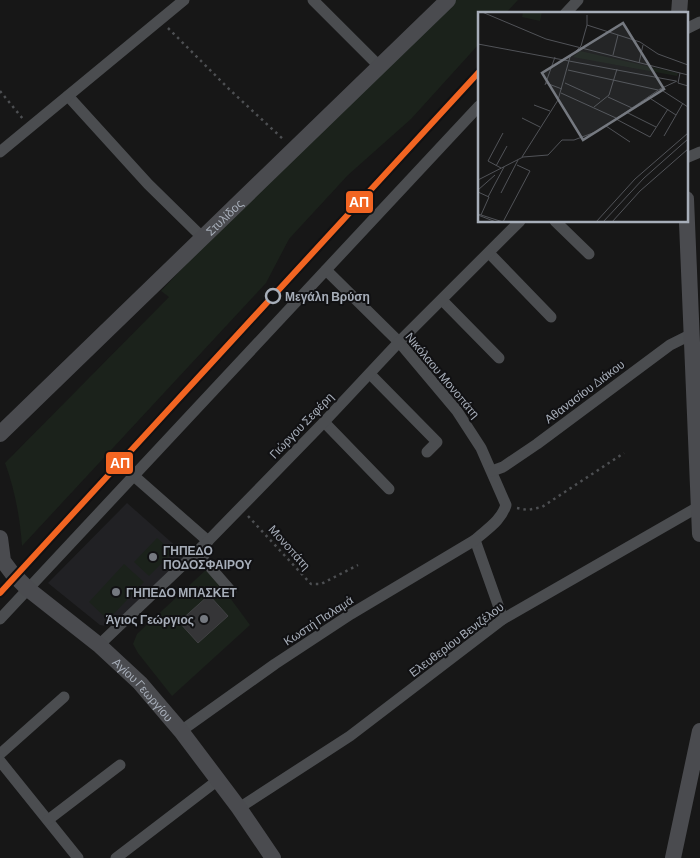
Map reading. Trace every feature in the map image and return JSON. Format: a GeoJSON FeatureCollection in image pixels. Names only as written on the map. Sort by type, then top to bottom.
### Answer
{"type":"FeatureCollection","features":[{"type":"Feature","properties":{"kind":"street"},"geometry":{"type":"LineString","coordinates":[[0,152],[184,0]]}},
{"type":"Feature","properties":{"kind":"street"},"geometry":{"type":"LineString","coordinates":[[313,0],[380,67]]}},
{"type":"Feature","properties":{"kind":"street","name":"Στυλίδος"},"geometry":{"type":"LineString","coordinates":[[0,434],[448,0]]}},
{"type":"Feature","properties":{"kind":"street"},"geometry":{"type":"LineString","coordinates":[[567,12],[578,0]]}},
{"type":"Feature","properties":{"kind":"street"},"geometry":{"type":"LineString","coordinates":[[688,27],[700,22]]}},
{"type":"Feature","properties":{"kind":"street"},"geometry":{"type":"LineString","coordinates":[[68,96],[148,184],[203,238]]}},
{"type":"Feature","properties":{"kind":"street"},"geometry":{"type":"LineString","coordinates":[[0,619],[478,107]]}},
{"type":"Feature","properties":{"kind":"street"},"geometry":{"type":"LineString","coordinates":[[688,157],[700,152]]}},
{"type":"Feature","properties":{"kind":"street","name":"Γιώργου Σεφέρη"},"geometry":{"type":"LineString","coordinates":[[99,645],[208,541],[399,342],[519,222]]}},
{"type":"Feature","properties":{"kind":"street"},"geometry":{"type":"LineString","coordinates":[[556,222],[589,254]]}},
{"type":"Feature","properties":{"kind":"street"},"geometry":{"type":"LineString","coordinates":[[687,222],[692,334],[698,397],[700,534]]}},
{"type":"Feature","properties":{"kind":"street"},"geometry":{"type":"LineString","coordinates":[[489,253],[551,317]]}},
{"type":"Feature","properties":{"kind":"street","name":"Νικόλαου Μονοπάτη"},"geometry":{"type":"LineString","coordinates":[[326,270],[399,342],[469,427],[482,448],[506,505]]}},
{"type":"Feature","properties":{"kind":"street"},"geometry":{"type":"LineString","coordinates":[[442,300],[499,358]]}},
{"type":"Feature","properties":{"kind":"street","name":"Αθανασίου Διάκου"},"geometry":{"type":"LineString","coordinates":[[492,471],[504,467],[670,345],[692,334]]}},
{"type":"Feature","properties":{"kind":"street"},"geometry":{"type":"LineString","coordinates":[[370,374],[437,442],[427,452]]}},
{"type":"Feature","properties":{"kind":"street"},"geometry":{"type":"LineString","coordinates":[[324,422],[389,489]]}},
{"type":"Feature","properties":{"kind":"street"},"geometry":{"type":"LineString","coordinates":[[134,476],[208,541]]}},
{"type":"Feature","properties":{"kind":"street"},"geometry":{"type":"LineString","coordinates":[[503,619],[475,540],[497,521],[504,513],[506,505]]}},
{"type":"Feature","properties":{"kind":"street","name":"Ελευθερίου Βενιζέλου"},"geometry":{"type":"LineString","coordinates":[[239,808],[350,736],[503,619],[699,511]]}},
{"type":"Feature","properties":{"kind":"street","name":"Αγίου Γεωργίου"},"geometry":{"type":"LineString","coordinates":[[0,538],[6,567],[28,589],[99,645],[140,683],[218,780],[273,858]]}},
{"type":"Feature","properties":{"kind":"street","name":"Κωστή Παλαμά"},"geometry":{"type":"LineString","coordinates":[[181,732],[275,664],[352,614],[475,540]]}},
{"type":"Feature","properties":{"kind":"street"},"geometry":{"type":"LineString","coordinates":[[197,552],[231,590]]}},
{"type":"Feature","properties":{"kind":"street"},"geometry":{"type":"LineString","coordinates":[[0,754],[64,697]]}},
{"type":"Feature","properties":{"kind":"street"},"geometry":{"type":"LineString","coordinates":[[673,858],[700,731]]}},
{"type":"Feature","properties":{"kind":"street"},"geometry":{"type":"LineString","coordinates":[[0,761],[78,858]]}},
{"type":"Feature","properties":{"kind":"street"},"geometry":{"type":"LineString","coordinates":[[48,820],[120,765]]}},
{"type":"Feature","properties":{"kind":"street"},"geometry":{"type":"LineString","coordinates":[[116,858],[218,780]]}},
{"type":"Feature","properties":{"kind":"path"},"geometry":{"type":"LineString","coordinates":[[159,20],[294,150]]}},
{"type":"Feature","properties":{"kind":"path"},"geometry":{"type":"LineString","coordinates":[[0,91],[30,128]]}},
{"type":"Feature","properties":{"kind":"path"},"geometry":{"type":"LineString","coordinates":[[506,505],[528,510],[542,507],[624,453]]}},
{"type":"Feature","properties":{"kind":"path","name":"Μονοπάτη"},"geometry":{"type":"LineString","coordinates":[[240,508],[311,584],[320,584],[358,565]]}},
{"type":"Feature","properties":{"kind":"shaded area"},"geometry":{"type":"Polygon","coordinates":[[[454,0],[518,0],[507,12],[478,12],[478,45],[411,119],[348,175],[289,239],[266,283],[22,546],[12,483],[5,463],[169,297],[161,291],[225,223],[454,0]]]}},
{"type":"Feature","properties":{"kind":"shaded area"},"geometry":{"type":"Polygon","coordinates":[[[127,503],[188,557],[118,623],[106,626],[100,625],[48,583],[127,503]]]}},
{"type":"Feature","properties":{"kind":"shaded area","name":"ΓΗΠΕΔΟ ΠΟΔΟΣΦΑΙΡΟΥ"},"geometry":{"type":"Polygon","coordinates":[[[157,538],[173,552],[149,576],[134,562],[157,538]]]}},
{"type":"Feature","properties":{"kind":"shaded area","name":"ΓΗΠΕΔΟ ΜΠΑΣΚΕΤ"},"geometry":{"type":"Polygon","coordinates":[[[124,564],[144,582],[108,620],[89,602],[124,564]]]}},
{"type":"Feature","properties":{"kind":"shaded area"},"geometry":{"type":"Polygon","coordinates":[[[208,568],[250,625],[172,696],[133,644],[137,634],[208,568]]]}},
{"type":"Feature","properties":{"kind":"building","name":"Άγιος Γεώργιος"},"geometry":{"type":"Polygon","coordinates":[[[209,595],[228,616],[198,643],[179,622],[209,595]]]}},
{"type":"Feature","properties":{"kind":"transit line","name":"ΑΠ"},"geometry":{"type":"LineString","coordinates":[[0,593],[478,73]]}},
{"type":"Feature","properties":{"kind":"place","name":"Μεγάλη Βρύση"},"geometry":{"type":"Point","coordinates":[273,296]}},
{"type":"Feature","properties":{"kind":"place","name":"ΓΗΠΕΔΟ ΠΟΔΟΣΦΑΙΡΟΥ"},"geometry":{"type":"Point","coordinates":[153,557]}},
{"type":"Feature","properties":{"kind":"place","name":"ΓΗΠΕΔΟ ΜΠΑΣΚΕΤ"},"geometry":{"type":"Point","coordinates":[116,592]}},
{"type":"Feature","properties":{"kind":"place","name":"Άγιος Γεώργιος"},"geometry":{"type":"Point","coordinates":[204,619]}}]}
